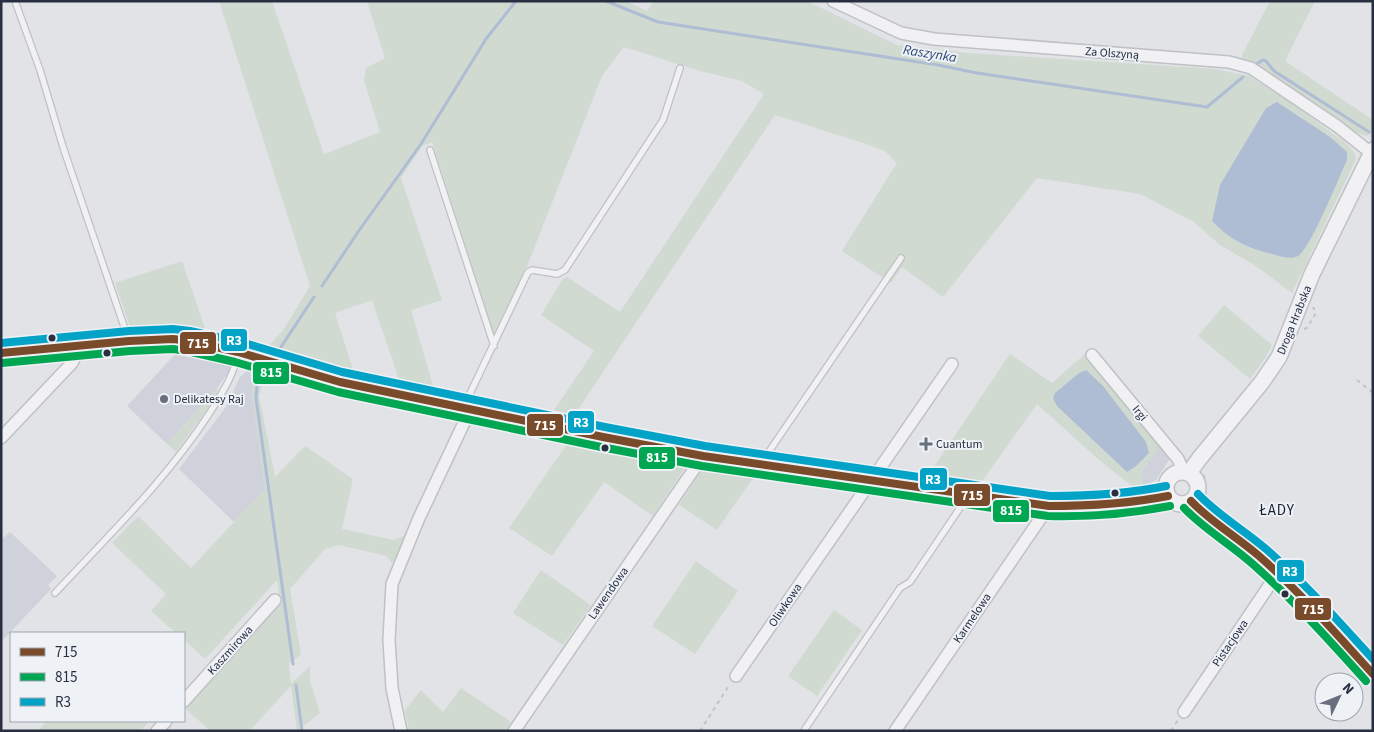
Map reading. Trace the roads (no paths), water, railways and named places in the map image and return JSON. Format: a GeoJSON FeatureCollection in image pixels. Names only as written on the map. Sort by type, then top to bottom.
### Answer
{"type":"FeatureCollection","features":[{"type":"Feature","properties":{"kind":"street","name":"Za Olszyną"},"geometry":{"type":"LineString","coordinates":[[833,1],[901,33],[917,36],[1229,62],[1251,68],[1372,152]]}},
{"type":"Feature","properties":{"kind":"street","name":"Droga Hrabska"},"geometry":{"type":"LineString","coordinates":[[1168,496],[1166,486],[1170,478],[1177,472],[1188,468],[1198,458],[1262,382],[1279,357],[1312,274],[1372,152]]}},
{"type":"Feature","properties":{"kind":"street"},"geometry":{"type":"LineString","coordinates":[[1,353],[129,340],[189,340],[238,352],[340,382],[602,437],[703,456],[1049,506],[1099,506],[1138,502],[1168,496],[1176,503],[1182,504],[1198,501]]}},
{"type":"Feature","properties":{"kind":"street"},"geometry":{"type":"LineString","coordinates":[[1,438],[72,362],[81,345]]}},
{"type":"Feature","properties":{"kind":"street","name":"Irgi"},"geometry":{"type":"LineString","coordinates":[[1092,355],[1188,468]]}},
{"type":"Feature","properties":{"kind":"street","name":"Oliwkowa"},"geometry":{"type":"LineString","coordinates":[[736,676],[952,364]]}},
{"type":"Feature","properties":{"kind":"street"},"geometry":{"type":"LineString","coordinates":[[402,731],[392,688],[389,640],[392,584],[467,409]]}},
{"type":"Feature","properties":{"kind":"street","name":"Lawendowa"},"geometry":{"type":"LineString","coordinates":[[514,731],[703,456]]}},
{"type":"Feature","properties":{"kind":"street"},"geometry":{"type":"LineString","coordinates":[[1188,468],[1198,487],[1195,497],[1208,519],[1257,555],[1373,674]]}},
{"type":"Feature","properties":{"kind":"street","name":"Karmelowa"},"geometry":{"type":"LineString","coordinates":[[895,731],[1049,506]]}},
{"type":"Feature","properties":{"kind":"street","name":"Pistacjowa"},"geometry":{"type":"LineString","coordinates":[[1184,712],[1277,574]]}},
{"type":"Feature","properties":{"kind":"street","name":"Kaszmirowa"},"geometry":{"type":"LineString","coordinates":[[185,700],[275,600]]}},
{"type":"Feature","properties":{"kind":"lane"},"geometry":{"type":"LineString","coordinates":[[15,1],[40,70],[62,147],[129,340]]}},
{"type":"Feature","properties":{"kind":"lane"},"geometry":{"type":"LineString","coordinates":[[467,409],[528,272],[532,270],[558,274],[565,270],[663,120],[680,68]]}},
{"type":"Feature","properties":{"kind":"lane"},"geometry":{"type":"LineString","coordinates":[[430,150],[494,346]]}},
{"type":"Feature","properties":{"kind":"lane"},"geometry":{"type":"LineString","coordinates":[[764,464],[768,454],[902,258]]}},
{"type":"Feature","properties":{"kind":"lane"},"geometry":{"type":"LineString","coordinates":[[55,593],[156,484],[194,438],[223,392],[234,368],[238,352]]}},
{"type":"Feature","properties":{"kind":"lane"},"geometry":{"type":"LineString","coordinates":[[804,729],[900,588],[910,582],[970,494]]}},
{"type":"Feature","properties":{"kind":"water"},"geometry":{"type":"Polygon","coordinates":[[[1277,102],[1330,137],[1347,152],[1347,160],[1310,240],[1298,256],[1290,258],[1281,257],[1242,244],[1212,221],[1220,185],[1266,108],[1277,102]]]}},
{"type":"Feature","properties":{"kind":"water"},"geometry":{"type":"Polygon","coordinates":[[[1086,370],[1103,386],[1146,442],[1149,453],[1127,472],[1057,406],[1053,398],[1055,393],[1079,373],[1086,370]]]}},
{"type":"Feature","properties":{"kind":"waterway"},"geometry":{"type":"LineString","coordinates":[[322,286],[421,144],[486,39],[516,1]]}},
{"type":"Feature","properties":{"kind":"waterway","name":"Raszynka"},"geometry":{"type":"LineString","coordinates":[[606,1],[658,22],[938,65],[977,73],[1207,107],[1243,77]]}},
{"type":"Feature","properties":{"kind":"waterway","name":"Raszynka"},"geometry":{"type":"LineString","coordinates":[[1255,65],[1263,60],[1266,61],[1274,71],[1369,132]]}},
{"type":"Feature","properties":{"kind":"waterway"},"geometry":{"type":"LineString","coordinates":[[279,350],[314,297]]}},
{"type":"Feature","properties":{"kind":"waterway"},"geometry":{"type":"LineString","coordinates":[[258,374],[256,398],[293,664]]}},
{"type":"Feature","properties":{"kind":"waterway"},"geometry":{"type":"LineString","coordinates":[[296,685],[302,731]]}},
{"type":"Feature","properties":{"kind":"place","name":"Delikatesy Raj"},"geometry":{"type":"Point","coordinates":[164,399]}},
{"type":"Feature","properties":{"kind":"place","name":"Cuantum"},"geometry":{"type":"Point","coordinates":[926,444]}},
{"type":"Feature","properties":{"kind":"district","name":"ŁADY"},"geometry":{"type":"Point","coordinates":[1277,510]}}]}
